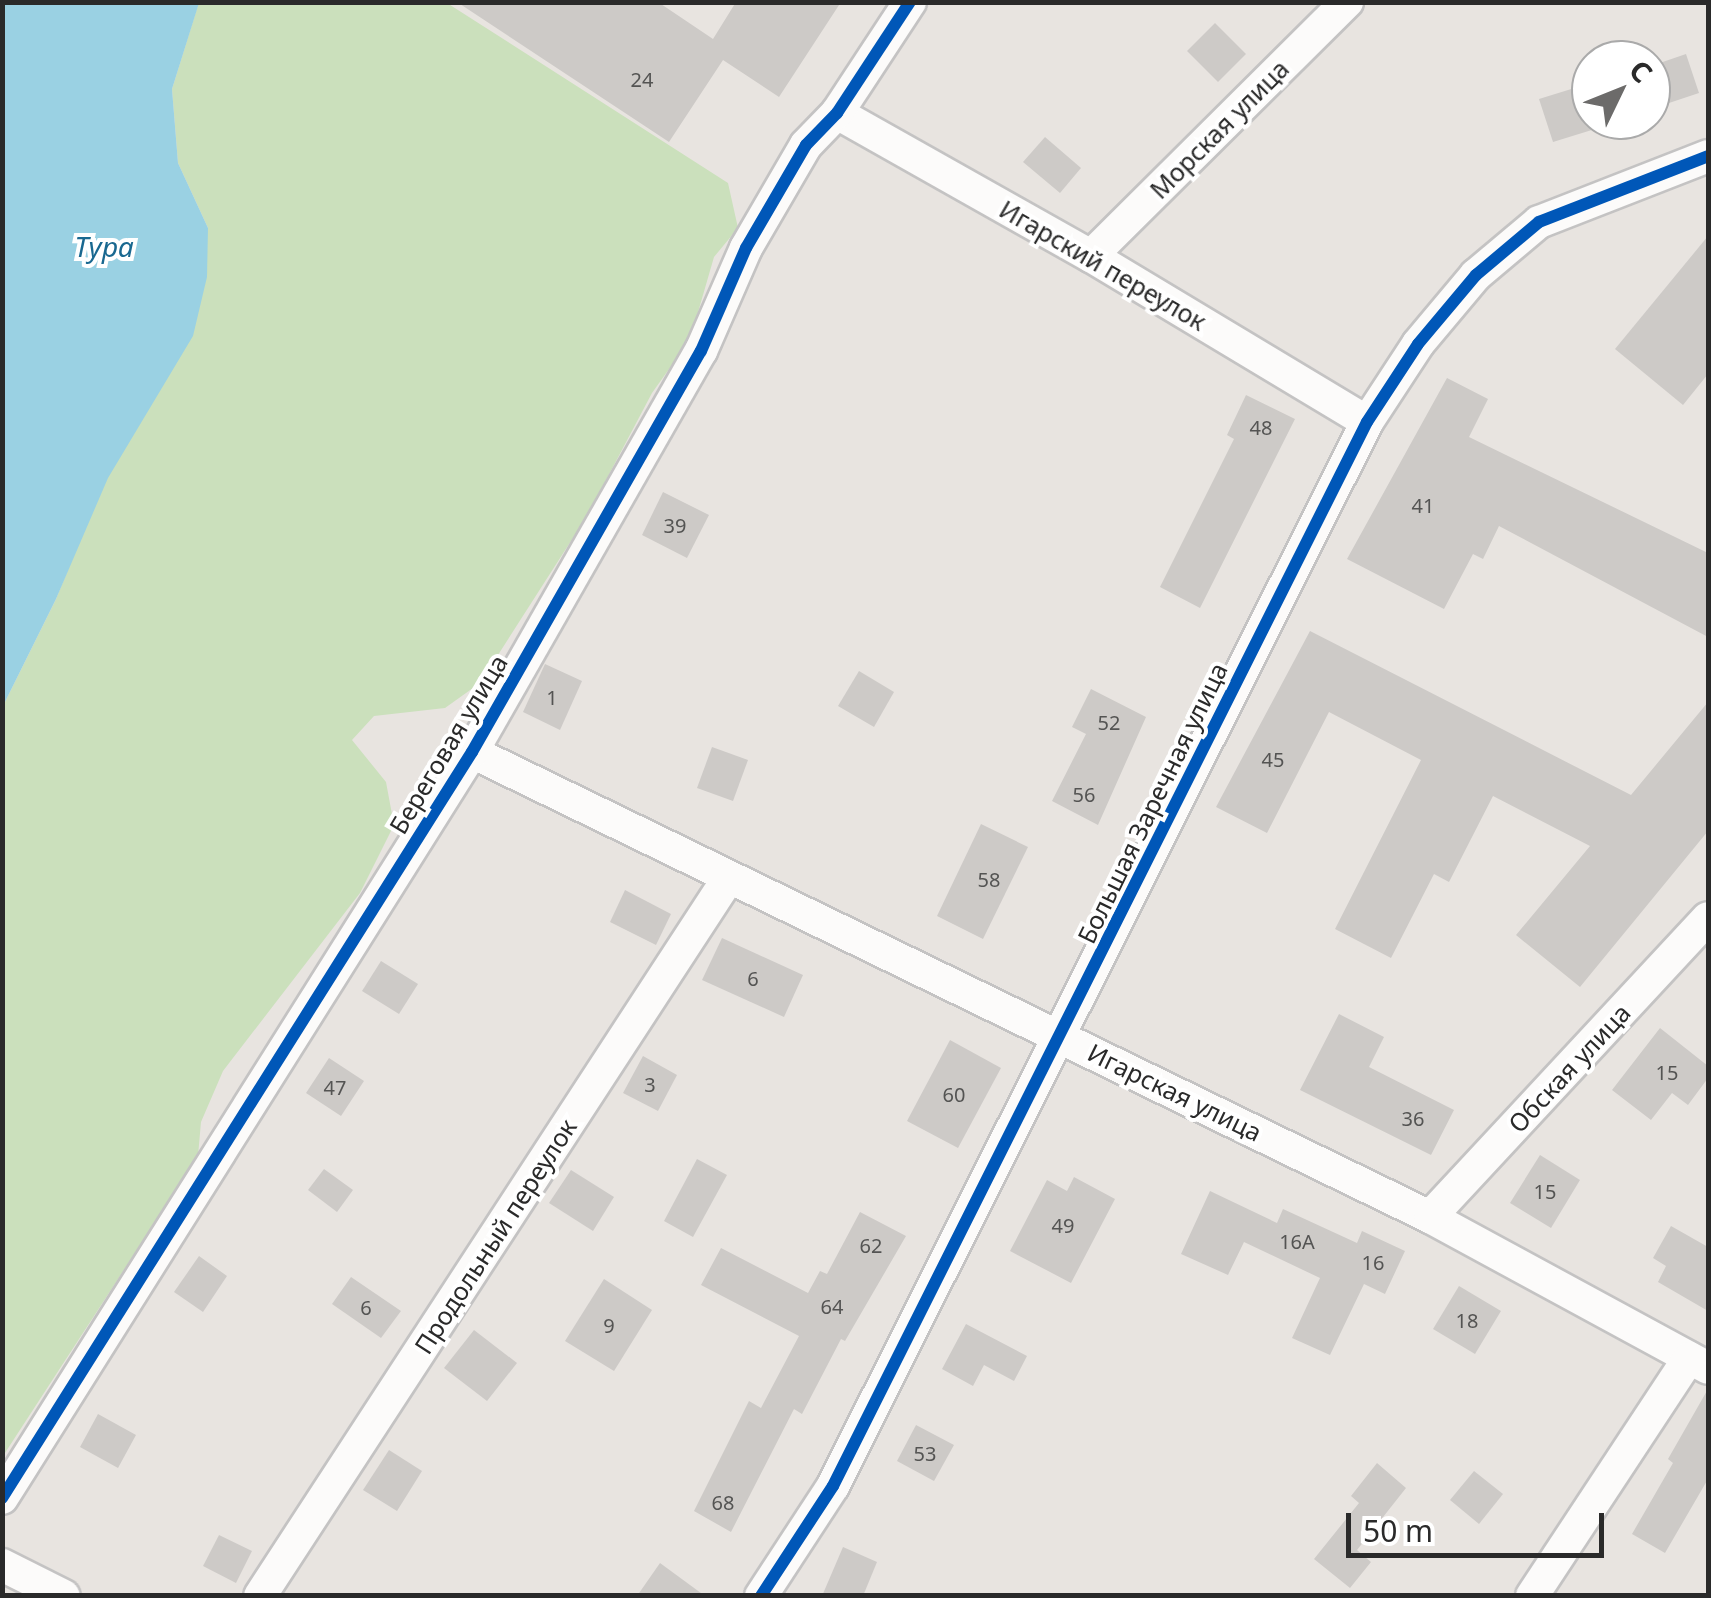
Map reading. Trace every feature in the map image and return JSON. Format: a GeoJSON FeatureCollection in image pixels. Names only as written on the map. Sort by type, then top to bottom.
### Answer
{"type":"FeatureCollection","features":[{"type":"Feature","properties":{"kind":"street","name":"Береговая улица"},"geometry":{"type":"LineString","coordinates":[[2,1498],[472,752],[701,351],[746,248],[806,146],[837,113],[910,2]]}},
{"type":"Feature","properties":{"kind":"street","name":"Морская улица"},"geometry":{"type":"LineString","coordinates":[[1091,256],[1347,2]]}},
{"type":"Feature","properties":{"kind":"street","name":"Игарский переулок"},"geometry":{"type":"LineString","coordinates":[[837,113],[1091,256],[1367,422]]}},
{"type":"Feature","properties":{"kind":"street","name":"Большая Заречная улица"},"geometry":{"type":"LineString","coordinates":[[761,1596],[833,1486],[1367,422],[1418,344],[1476,275],[1539,222],[1708,156]]}},
{"type":"Feature","properties":{"kind":"street","name":"Игарская улица"},"geometry":{"type":"LineString","coordinates":[[472,752],[1430,1218],[1699,1363]]}},
{"type":"Feature","properties":{"kind":"street","name":"Продольный переулок"},"geometry":{"type":"LineString","coordinates":[[260,1596],[729,877]]}},
{"type":"Feature","properties":{"kind":"street","name":"Обская улица"},"geometry":{"type":"LineString","coordinates":[[1430,1218],[1708,918]]}},
{"type":"Feature","properties":{"kind":"street"},"geometry":{"type":"LineString","coordinates":[[1532,1596],[1699,1363]]}},
{"type":"Feature","properties":{"kind":"street"},"geometry":{"type":"LineString","coordinates":[[2,1565],[64,1596]]}},
{"type":"Feature","properties":{"kind":"green space"},"geometry":{"type":"Polygon","coordinates":[[[199,2],[447,3],[728,183],[738,228],[714,257],[694,326],[679,355],[652,393],[587,516],[480,683],[445,708],[374,716],[352,740],[386,782],[394,825],[360,893],[223,1071],[201,1122],[198,1156],[3,1456],[3,706],[56,599],[208,228],[178,163],[172,89],[199,2]]]}},
{"type":"Feature","properties":{"kind":"water","name":"Тура"},"geometry":{"type":"Polygon","coordinates":[[[3,2],[199,3],[172,89],[178,163],[208,228],[207,277],[193,336],[108,478],[56,599],[3,706],[3,2]]]}},
{"type":"Feature","properties":{"kind":"building"},"geometry":{"type":"Polygon","coordinates":[[[457,2],[658,2],[713,39],[736,2],[841,2],[779,97],[723,60],[669,142],[457,2]]]}},
{"type":"Feature","properties":{"kind":"building"},"geometry":{"type":"Polygon","coordinates":[[[1215,23],[1246,54],[1218,82],[1187,51],[1215,23]]]}},
{"type":"Feature","properties":{"kind":"building"},"geometry":{"type":"Polygon","coordinates":[[[1686,54],[1699,93],[1671,102],[1671,59],[1686,54]]]}},
{"type":"Feature","properties":{"kind":"building"},"geometry":{"type":"Polygon","coordinates":[[[1571,89],[1571,136],[1553,142],[1539,99],[1571,89]]]}},
{"type":"Feature","properties":{"kind":"building"},"geometry":{"type":"Polygon","coordinates":[[[1045,137],[1081,168],[1060,193],[1023,162],[1045,137]]]}},
{"type":"Feature","properties":{"kind":"building"},"geometry":{"type":"Polygon","coordinates":[[[1708,236],[1708,374],[1683,405],[1615,349],[1708,236]]]}},
{"type":"Feature","properties":{"kind":"building"},"geometry":{"type":"Polygon","coordinates":[[[1447,378],[1488,399],[1469,437],[1708,553],[1708,637],[1499,526],[1483,559],[1473,554],[1444,609],[1347,559],[1447,378]]]}},
{"type":"Feature","properties":{"kind":"building"},"geometry":{"type":"Polygon","coordinates":[[[1246,395],[1295,419],[1200,608],[1160,587],[1234,439],[1227,435],[1246,395]]]}},
{"type":"Feature","properties":{"kind":"building"},"geometry":{"type":"Polygon","coordinates":[[[663,492],[709,515],[687,558],[642,535],[663,492]]]}},
{"type":"Feature","properties":{"kind":"building"},"geometry":{"type":"Polygon","coordinates":[[[1310,631],[1631,795],[1708,702],[1708,831],[1580,987],[1516,935],[1590,846],[1493,796],[1449,882],[1434,874],[1391,958],[1335,929],[1421,760],[1329,712],[1267,833],[1216,807],[1310,631]]]}},
{"type":"Feature","properties":{"kind":"building"},"geometry":{"type":"Polygon","coordinates":[[[545,664],[582,681],[560,730],[523,712],[545,664]]]}},
{"type":"Feature","properties":{"kind":"building"},"geometry":{"type":"Polygon","coordinates":[[[859,671],[894,692],[874,727],[838,706],[859,671]]]}},
{"type":"Feature","properties":{"kind":"building"},"geometry":{"type":"Polygon","coordinates":[[[1091,689],[1146,717],[1098,825],[1052,801],[1086,734],[1072,727],[1091,689]]]}},
{"type":"Feature","properties":{"kind":"building"},"geometry":{"type":"Polygon","coordinates":[[[712,747],[748,760],[733,801],[697,788],[712,747]]]}},
{"type":"Feature","properties":{"kind":"building"},"geometry":{"type":"Polygon","coordinates":[[[981,824],[1028,847],[983,939],[937,916],[981,824]]]}},
{"type":"Feature","properties":{"kind":"building"},"geometry":{"type":"Polygon","coordinates":[[[625,890],[671,914],[656,945],[610,922],[625,890]]]}},
{"type":"Feature","properties":{"kind":"building"},"geometry":{"type":"Polygon","coordinates":[[[722,938],[803,975],[784,1017],[702,980],[722,938]]]}},
{"type":"Feature","properties":{"kind":"building"},"geometry":{"type":"Polygon","coordinates":[[[381,961],[418,984],[399,1014],[362,991],[381,961]]]}},
{"type":"Feature","properties":{"kind":"building"},"geometry":{"type":"Polygon","coordinates":[[[1339,1014],[1384,1037],[1369,1067],[1454,1110],[1431,1155],[1300,1090],[1339,1014]]]}},
{"type":"Feature","properties":{"kind":"building"},"geometry":{"type":"Polygon","coordinates":[[[1660,1028],[1708,1066],[1708,1078],[1688,1105],[1672,1093],[1651,1120],[1612,1090],[1660,1028]]]}},
{"type":"Feature","properties":{"kind":"building"},"geometry":{"type":"Polygon","coordinates":[[[950,1040],[1001,1068],[958,1148],[907,1121],[950,1040]]]}},
{"type":"Feature","properties":{"kind":"building"},"geometry":{"type":"Polygon","coordinates":[[[643,1056],[677,1075],[658,1111],[623,1093],[643,1056]]]}},
{"type":"Feature","properties":{"kind":"building"},"geometry":{"type":"Polygon","coordinates":[[[329,1058],[364,1081],[341,1116],[306,1093],[329,1058]]]}},
{"type":"Feature","properties":{"kind":"building"},"geometry":{"type":"Polygon","coordinates":[[[1540,1155],[1580,1180],[1551,1228],[1510,1203],[1540,1155]]]}},
{"type":"Feature","properties":{"kind":"building"},"geometry":{"type":"Polygon","coordinates":[[[697,1159],[727,1175],[693,1237],[664,1221],[697,1159]]]}},
{"type":"Feature","properties":{"kind":"building"},"geometry":{"type":"Polygon","coordinates":[[[324,1169],[353,1190],[337,1212],[308,1190],[324,1169]]]}},
{"type":"Feature","properties":{"kind":"building"},"geometry":{"type":"Polygon","coordinates":[[[571,1170],[614,1197],[593,1231],[549,1203],[571,1170]]]}},
{"type":"Feature","properties":{"kind":"building"},"geometry":{"type":"Polygon","coordinates":[[[1074,1177],[1115,1199],[1071,1283],[1010,1251],[1047,1180],[1067,1191],[1074,1177]]]}},
{"type":"Feature","properties":{"kind":"building"},"geometry":{"type":"Polygon","coordinates":[[[1210,1191],[1277,1223],[1283,1209],[1357,1243],[1362,1231],[1405,1251],[1385,1294],[1364,1284],[1330,1355],[1292,1338],[1320,1278],[1244,1242],[1228,1275],[1181,1254],[1210,1191]]]}},
{"type":"Feature","properties":{"kind":"building"},"geometry":{"type":"Polygon","coordinates":[[[860,1212],[906,1236],[845,1341],[841,1339],[802,1414],[794,1409],[731,1532],[694,1511],[749,1401],[761,1408],[799,1336],[701,1285],[721,1248],[808,1293],[820,1271],[827,1274],[860,1212]]]}},
{"type":"Feature","properties":{"kind":"building"},"geometry":{"type":"Polygon","coordinates":[[[1671,1226],[1708,1247],[1708,1311],[1658,1282],[1666,1266],[1653,1258],[1671,1226]]]}},
{"type":"Feature","properties":{"kind":"building"},"geometry":{"type":"Polygon","coordinates":[[[199,1256],[227,1276],[203,1312],[174,1292],[199,1256]]]}},
{"type":"Feature","properties":{"kind":"building"},"geometry":{"type":"Polygon","coordinates":[[[351,1277],[401,1311],[381,1338],[332,1304],[351,1277]]]}},
{"type":"Feature","properties":{"kind":"building"},"geometry":{"type":"Polygon","coordinates":[[[604,1279],[652,1310],[614,1371],[565,1341],[604,1279]]]}},
{"type":"Feature","properties":{"kind":"building"},"geometry":{"type":"Polygon","coordinates":[[[1459,1286],[1501,1311],[1475,1354],[1433,1329],[1459,1286]]]}},
{"type":"Feature","properties":{"kind":"building"},"geometry":{"type":"Polygon","coordinates":[[[966,1324],[1027,1356],[1014,1381],[984,1365],[973,1386],[942,1369],[966,1324]]]}},
{"type":"Feature","properties":{"kind":"building"},"geometry":{"type":"Polygon","coordinates":[[[474,1330],[517,1363],[487,1401],[444,1368],[474,1330]]]}},
{"type":"Feature","properties":{"kind":"building"},"geometry":{"type":"Polygon","coordinates":[[[1708,1389],[1708,1479],[1665,1553],[1632,1534],[1673,1463],[1668,1459],[1708,1389]]]}},
{"type":"Feature","properties":{"kind":"building"},"geometry":{"type":"Polygon","coordinates":[[[98,1414],[136,1435],[118,1468],[80,1447],[98,1414]]]}},
{"type":"Feature","properties":{"kind":"building"},"geometry":{"type":"Polygon","coordinates":[[[916,1425],[954,1445],[934,1481],[897,1461],[916,1425]]]}},
{"type":"Feature","properties":{"kind":"building"},"geometry":{"type":"Polygon","coordinates":[[[389,1450],[422,1471],[397,1511],[363,1490],[389,1450]]]}},
{"type":"Feature","properties":{"kind":"building"},"geometry":{"type":"Polygon","coordinates":[[[1377,1463],[1406,1488],[1357,1550],[1371,1562],[1350,1588],[1314,1559],[1359,1503],[1351,1496],[1377,1463]]]}},
{"type":"Feature","properties":{"kind":"building"},"geometry":{"type":"Polygon","coordinates":[[[1474,1471],[1503,1494],[1479,1524],[1450,1500],[1474,1471]]]}},
{"type":"Feature","properties":{"kind":"building"},"geometry":{"type":"Polygon","coordinates":[[[219,1535],[252,1551],[236,1583],[203,1566],[219,1535]]]}},
{"type":"Feature","properties":{"kind":"building"},"geometry":{"type":"Polygon","coordinates":[[[843,1547],[877,1562],[863,1596],[822,1596],[843,1547]]]}},
{"type":"Feature","properties":{"kind":"building"},"geometry":{"type":"Polygon","coordinates":[[[660,1563],[705,1596],[637,1596],[660,1563]]]}},
{"type":"Feature","properties":{"kind":"cycle path"},"geometry":{"type":"LineString","coordinates":[[2,1498],[472,752],[701,351],[746,248],[806,145],[837,113],[910,2]]}},
{"type":"Feature","properties":{"kind":"cycle path"},"geometry":{"type":"LineString","coordinates":[[761,1596],[833,1486],[1367,422],[1418,344],[1476,275],[1539,222],[1708,156]]}}]}
